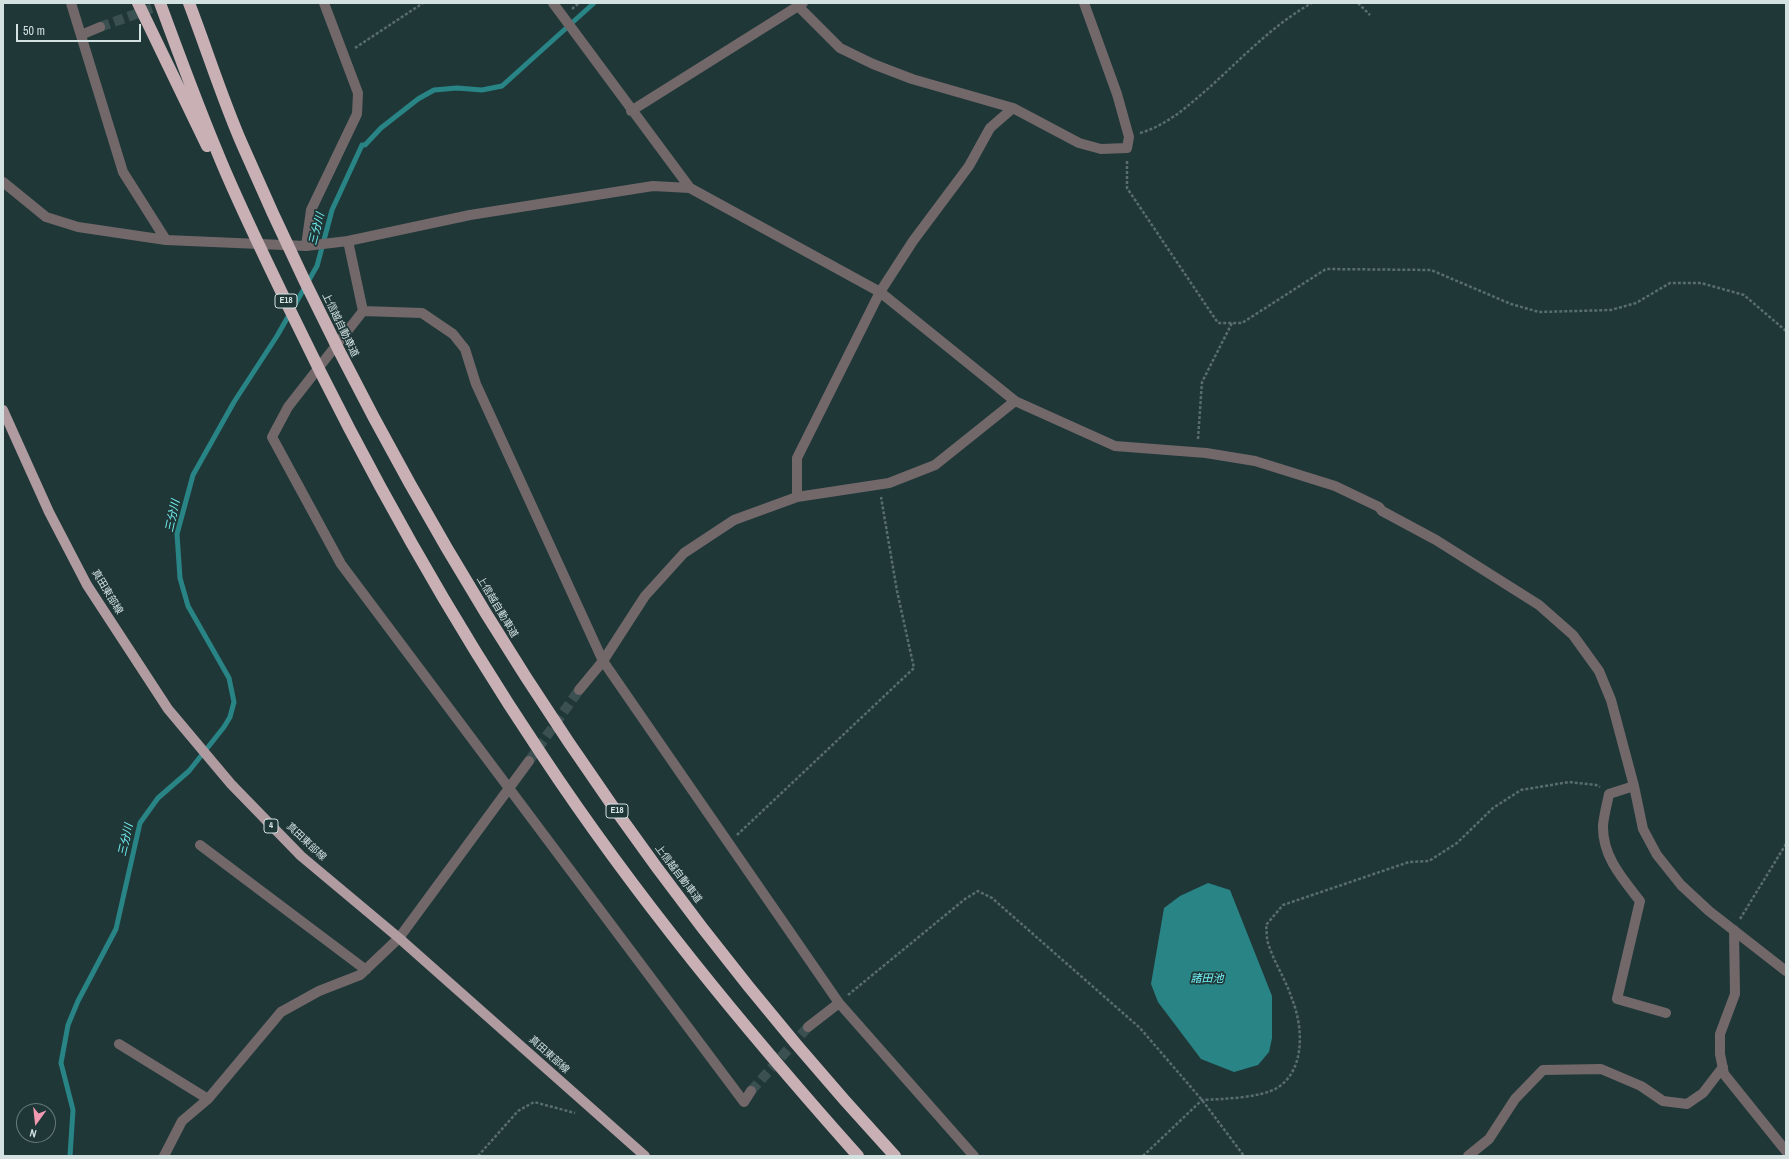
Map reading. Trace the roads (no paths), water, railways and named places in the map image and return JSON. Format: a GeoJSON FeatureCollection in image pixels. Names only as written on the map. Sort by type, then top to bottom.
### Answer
{"type":"FeatureCollection","features":[{"type":"Feature","properties":{"kind":"highway"},"geometry":{"type":"LineString","coordinates":[[138,3],[213,152]]}},
{"type":"Feature","properties":{"kind":"highway"},"geometry":{"type":"LineString","coordinates":[[160,3],[213,152]]}},
{"type":"Feature","properties":{"kind":"highway","name":"上信越自動車道"},"geometry":{"type":"LineString","coordinates":[[190,3],[240,140],[326,324],[382,435],[439,536],[502,639],[567,739],[641,844],[717,946],[791,1037],[895,1156]]}},
{"type":"Feature","properties":{"kind":"highway","name":"E18"},"geometry":{"type":"LineString","coordinates":[[213,152],[358,449],[478,657],[544,758],[618,862],[694,963],[773,1060],[858,1156]]}},
{"type":"Feature","properties":{"kind":"main road","name":"真田東部線"},"geometry":{"type":"LineString","coordinates":[[3,410],[49,512],[87,585],[168,709],[231,784],[301,856],[399,938],[645,1156]]}},
{"type":"Feature","properties":{"kind":"street"},"geometry":{"type":"LineString","coordinates":[[71,3],[123,172],[166,240]]}},
{"type":"Feature","properties":{"kind":"street"},"geometry":{"type":"LineString","coordinates":[[306,246],[311,210],[357,114],[358,93],[324,3]]}},
{"type":"Feature","properties":{"kind":"street"},"geometry":{"type":"LineString","coordinates":[[553,3],[690,188],[880,292],[1015,401],[1115,446],[1197,452],[1255,461],[1336,486],[1430,536],[1539,605],[1573,635],[1599,671],[1611,700],[1634,786],[1643,829],[1657,855],[1682,885],[1698,901],[1786,971]]}},
{"type":"Feature","properties":{"kind":"street"},"geometry":{"type":"LineString","coordinates":[[632,111],[800,5],[840,48],[873,64],[912,78],[1013,108],[1079,143],[1101,149],[1127,148],[1129,137],[1117,94],[1084,3]]}},
{"type":"Feature","properties":{"kind":"street"},"geometry":{"type":"LineString","coordinates":[[81,35],[100,27]]}},
{"type":"Feature","properties":{"kind":"street"},"geometry":{"type":"LineString","coordinates":[[798,497],[797,458],[880,292],[913,241],[969,166],[990,128],[1013,108]]}},
{"type":"Feature","properties":{"kind":"street"},"geometry":{"type":"LineString","coordinates":[[3,182],[46,216],[78,227],[166,240],[306,246],[348,241],[470,215],[653,186],[690,188]]}},
{"type":"Feature","properties":{"kind":"street"},"geometry":{"type":"LineString","coordinates":[[348,241],[363,311]]}},
{"type":"Feature","properties":{"kind":"street"},"geometry":{"type":"LineString","coordinates":[[363,311],[422,313],[453,334],[465,349],[476,384],[603,661],[839,1003],[974,1156]]}},
{"type":"Feature","properties":{"kind":"street"},"geometry":{"type":"LineString","coordinates":[[363,311],[288,407],[272,437],[341,564],[508,789],[744,1102],[751,1091]]}},
{"type":"Feature","properties":{"kind":"street"},"geometry":{"type":"LineString","coordinates":[[579,690],[603,661],[645,596],[684,553],[734,520],[798,497],[889,483],[935,465],[1015,401]]}},
{"type":"Feature","properties":{"kind":"street"},"geometry":{"type":"LineString","coordinates":[[164,1156],[182,1121],[208,1099],[281,1012],[319,992],[360,975],[399,938],[529,761]]}},
{"type":"Feature","properties":{"kind":"street"},"geometry":{"type":"LineString","coordinates":[[1634,786],[1609,794],[1603,824],[1605,844],[1618,874],[1640,901],[1617,999],[1666,1013]]}},
{"type":"Feature","properties":{"kind":"street"},"geometry":{"type":"LineString","coordinates":[[200,845],[366,970]]}},
{"type":"Feature","properties":{"kind":"street"},"geometry":{"type":"LineString","coordinates":[[1734,930],[1735,994],[1720,1034],[1720,1054],[1724,1074],[1786,1151]]}},
{"type":"Feature","properties":{"kind":"street"},"geometry":{"type":"LineString","coordinates":[[808,1027],[839,1003]]}},
{"type":"Feature","properties":{"kind":"street"},"geometry":{"type":"LineString","coordinates":[[119,1044],[208,1099]]}},
{"type":"Feature","properties":{"kind":"street"},"geometry":{"type":"LineString","coordinates":[[1468,1156],[1489,1139],[1515,1100],[1543,1070],[1600,1069],[1641,1086],[1664,1101],[1687,1104],[1703,1093],[1723,1067]]}},
{"type":"Feature","properties":{"kind":"water","name":"諸田池"},"geometry":{"type":"Polygon","coordinates":[[[1208,883],[1230,890],[1272,996],[1272,1038],[1269,1052],[1258,1065],[1234,1072],[1201,1059],[1158,1002],[1151,984],[1164,908],[1180,896],[1208,883]]]}},
{"type":"Feature","properties":{"kind":"waterway","name":"三分川"},"geometry":{"type":"LineString","coordinates":[[70,1156],[73,1110],[61,1063],[68,1025],[78,1001],[116,929],[140,823],[158,798],[189,771],[224,727],[230,717],[234,702],[229,678],[188,606],[180,578],[177,534],[193,475],[234,402],[277,336],[317,266],[332,210],[362,145],[365,145],[381,128],[418,99],[434,90],[457,88],[482,90],[502,86],[594,3]]}},
{"type":"Feature","properties":{"kind":"tunnel"},"geometry":{"type":"LineString","coordinates":[[100,27],[166,3]]}},
{"type":"Feature","properties":{"kind":"tunnel"},"geometry":{"type":"LineString","coordinates":[[529,761],[579,690]]}},
{"type":"Feature","properties":{"kind":"tunnel"},"geometry":{"type":"LineString","coordinates":[[751,1091],[808,1027]]}}]}
